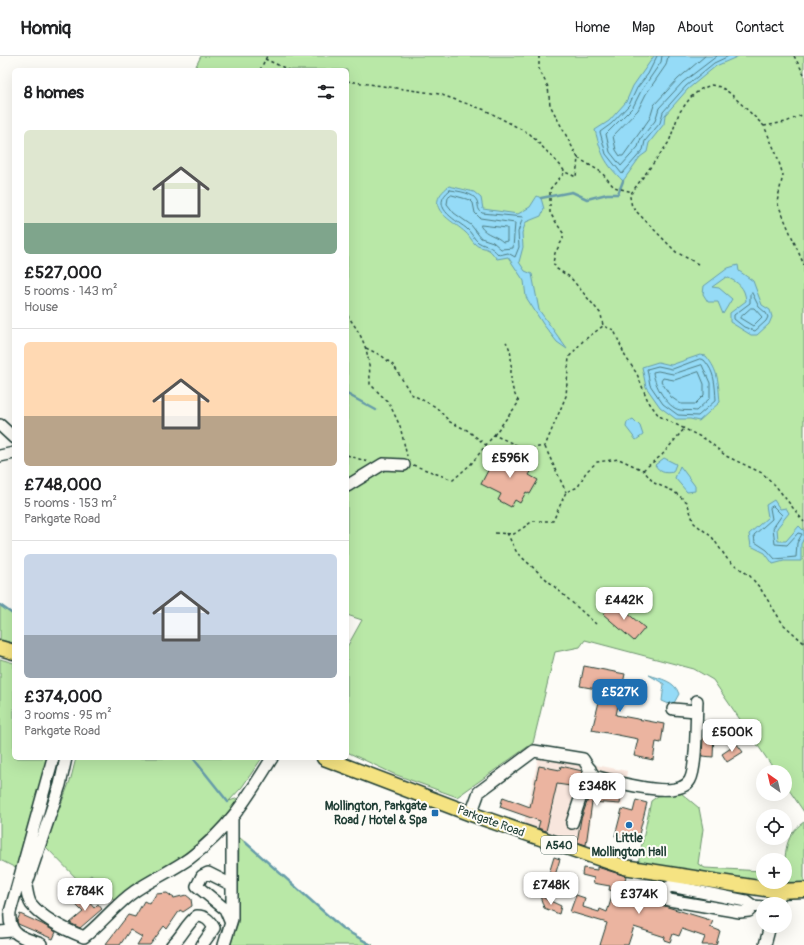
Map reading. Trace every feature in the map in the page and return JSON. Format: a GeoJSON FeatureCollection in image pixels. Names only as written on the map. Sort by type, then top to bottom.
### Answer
{"type":"FeatureCollection","features":[{"type":"Feature","properties":{"kind":"main road"},"geometry":{"type":"LineString","coordinates":[[0,648],[12,651]]}},
{"type":"Feature","properties":{"kind":"main road","name":"Parkgate Road"},"geometry":{"type":"LineString","coordinates":[[329,760],[471,814],[624,867],[774,897]]}},
{"type":"Feature","properties":{"kind":"main road","name":"Parkgate Road"},"geometry":{"type":"LineString","coordinates":[[782,897],[804,890]]}},
{"type":"Feature","properties":{"kind":"street"},"geometry":{"type":"LineString","coordinates":[[1,429],[12,437]]}},
{"type":"Feature","properties":{"kind":"street"},"geometry":{"type":"LineString","coordinates":[[0,456],[12,453]]}},
{"type":"Feature","properties":{"kind":"street"},"geometry":{"type":"LineString","coordinates":[[349,485],[383,464],[407,461]]}},
{"type":"Feature","properties":{"kind":"street"},"geometry":{"type":"LineString","coordinates":[[471,814],[479,792],[534,751],[583,759],[594,776],[630,785],[661,789],[683,787],[690,781],[693,770],[697,706],[673,709]]}},
{"type":"Feature","properties":{"kind":"street"},"geometry":{"type":"LineString","coordinates":[[12,931],[9,921],[10,912],[52,760]]}},
{"type":"Feature","properties":{"kind":"street"},"geometry":{"type":"LineString","coordinates":[[66,760],[60,785],[26,886],[30,903],[48,919],[70,932],[84,937],[97,927],[108,913],[135,891],[190,858],[232,819],[242,808],[271,760]]}},
{"type":"Feature","properties":{"kind":"street"},"geometry":{"type":"LineString","coordinates":[[572,823],[590,769]]}},
{"type":"Feature","properties":{"kind":"street"},"geometry":{"type":"LineString","coordinates":[[224,945],[231,924],[232,819]]}},
{"type":"Feature","properties":{"kind":"street"},"geometry":{"type":"LineString","coordinates":[[231,924],[225,909],[199,890],[197,886],[202,876],[208,872],[232,885]]}},
{"type":"Feature","properties":{"kind":"street"},"geometry":{"type":"LineString","coordinates":[[671,886],[746,901],[758,907],[749,911],[740,912],[669,900],[663,894],[664,888],[671,886]]}},
{"type":"Feature","properties":{"kind":"street"},"geometry":{"type":"LineString","coordinates":[[172,945],[177,941],[186,926],[197,916],[202,916],[208,919],[214,928],[202,945]]}},
{"type":"Feature","properties":{"kind":"street"},"geometry":{"type":"LineString","coordinates":[[0,932],[12,931],[21,937],[41,944]]}},
{"type":"Feature","properties":{"kind":"street"},"geometry":{"type":"LineString","coordinates":[[765,945],[768,933]]}},
{"type":"Feature","properties":{"kind":"path"},"geometry":{"type":"LineString","coordinates":[[261,68],[267,56]]}},
{"type":"Feature","properties":{"kind":"path"},"geometry":{"type":"LineString","coordinates":[[539,56],[539,69],[548,87],[550,105],[578,158],[601,172],[614,187],[632,192]]}},
{"type":"Feature","properties":{"kind":"path"},"geometry":{"type":"LineString","coordinates":[[794,56],[804,74]]}},
{"type":"Feature","properties":{"kind":"path"},"geometry":{"type":"LineString","coordinates":[[265,59],[285,68]]}},
{"type":"Feature","properties":{"kind":"path"},"geometry":{"type":"LineString","coordinates":[[349,81],[440,94],[485,110],[530,134],[560,165],[564,172],[576,178],[578,158]]}},
{"type":"Feature","properties":{"kind":"path"},"geometry":{"type":"LineString","coordinates":[[698,264],[676,252],[632,207],[630,197],[632,192],[669,142],[679,113],[691,97],[701,89],[711,85],[720,87],[731,94],[764,126],[776,153],[783,175],[777,202],[804,266]]}},
{"type":"Feature","properties":{"kind":"path"},"geometry":{"type":"LineString","coordinates":[[764,126],[786,122],[804,114]]}},
{"type":"Feature","properties":{"kind":"path"},"geometry":{"type":"LineString","coordinates":[[564,172],[550,189],[549,196],[551,201],[550,213],[564,233],[563,239],[554,253],[553,263],[557,269],[570,277],[601,314],[603,326]]}},
{"type":"Feature","properties":{"kind":"path"},"geometry":{"type":"LineString","coordinates":[[349,319],[357,329],[370,360],[370,384],[389,403],[400,426],[407,461],[453,480],[472,464],[519,402],[512,392],[509,374],[511,357],[506,342]]}},
{"type":"Feature","properties":{"kind":"path"},"geometry":{"type":"LineString","coordinates":[[603,326],[614,330],[625,356],[637,374],[648,401],[659,416],[706,440],[726,456],[762,473],[775,485],[804,522]]}},
{"type":"Feature","properties":{"kind":"path"},"geometry":{"type":"LineString","coordinates":[[566,492],[545,446],[566,396],[568,357],[583,341],[603,326]]}},
{"type":"Feature","properties":{"kind":"path"},"geometry":{"type":"LineString","coordinates":[[366,348],[382,356],[394,366],[411,394],[436,407],[450,422],[467,430],[486,445]]}},
{"type":"Feature","properties":{"kind":"path"},"geometry":{"type":"LineString","coordinates":[[642,470],[662,455],[684,429]]}},
{"type":"Feature","properties":{"kind":"path"},"geometry":{"type":"LineString","coordinates":[[494,435],[525,449],[545,446]]}},
{"type":"Feature","properties":{"kind":"path"},"geometry":{"type":"LineString","coordinates":[[349,456],[372,464],[375,468]]}},
{"type":"Feature","properties":{"kind":"path"},"geometry":{"type":"LineString","coordinates":[[495,533],[514,534],[533,521],[554,521],[566,492],[578,487],[586,472],[596,462],[619,459],[642,470],[654,483],[673,491],[687,502],[694,523],[712,537],[728,560],[750,576],[760,588],[783,624],[804,643]]}},
{"type":"Feature","properties":{"kind":"path"},"geometry":{"type":"LineString","coordinates":[[507,534],[520,556],[596,624]]}},
{"type":"Feature","properties":{"kind":"shaded area"},"geometry":{"type":"Polygon","coordinates":[[[539,754],[627,771],[622,806],[593,803],[587,850],[523,827],[539,754]]]}},
{"type":"Feature","properties":{"kind":"green space"},"geometry":{"type":"Polygon","coordinates":[[[201,56],[804,56],[804,812],[792,794],[792,765],[771,765],[713,680],[694,669],[585,640],[580,647],[555,652],[533,743],[457,797],[394,774],[349,753],[349,643],[362,620],[349,616],[349,68],[195,68],[201,56]]]}},
{"type":"Feature","properties":{"kind":"green space"},"geometry":{"type":"Polygon","coordinates":[[[0,605],[12,614],[12,643],[0,640],[0,605]]]}},
{"type":"Feature","properties":{"kind":"green space"},"geometry":{"type":"Polygon","coordinates":[[[0,659],[12,662],[12,760],[46,760],[16,868],[0,860],[0,659]]]}},
{"type":"Feature","properties":{"kind":"green space"},"geometry":{"type":"Polygon","coordinates":[[[76,760],[261,760],[242,787],[229,801],[242,797],[214,828],[183,855],[116,902],[91,875],[81,883],[45,846],[71,778],[76,760]]]}},
{"type":"Feature","properties":{"kind":"green space"},"geometry":{"type":"Polygon","coordinates":[[[681,793],[699,808],[703,829],[698,864],[705,868],[756,871],[756,880],[741,879],[638,863],[651,801],[658,796],[681,793]]]}},
{"type":"Feature","properties":{"kind":"green space"},"geometry":{"type":"Polygon","coordinates":[[[804,822],[804,883],[792,882],[792,853],[786,853],[787,845],[792,845],[792,834],[804,822]]]}},
{"type":"Feature","properties":{"kind":"green space"},"geometry":{"type":"Polygon","coordinates":[[[239,837],[342,928],[373,945],[230,945],[238,923],[239,837]]]}},
{"type":"Feature","properties":{"kind":"water"},"geometry":{"type":"Polygon","coordinates":[[[654,56],[739,56],[716,66],[688,89],[665,115],[664,124],[649,143],[647,152],[640,157],[623,181],[604,158],[595,130],[609,121],[626,102],[633,86],[654,56]]]}},
{"type":"Feature","properties":{"kind":"water"},"geometry":{"type":"Polygon","coordinates":[[[449,186],[474,192],[481,198],[483,209],[518,214],[530,207],[537,196],[541,198],[544,209],[541,216],[526,222],[522,233],[523,247],[519,262],[525,271],[532,274],[539,310],[567,349],[557,342],[543,324],[526,297],[524,281],[508,257],[497,259],[486,248],[476,245],[466,233],[441,212],[438,206],[438,200],[441,193],[449,186]]]}},
{"type":"Feature","properties":{"kind":"water"},"geometry":{"type":"Polygon","coordinates":[[[738,265],[739,271],[753,281],[762,305],[770,310],[772,317],[769,324],[757,335],[751,335],[730,322],[730,313],[746,301],[744,292],[737,283],[726,277],[712,287],[719,288],[732,299],[723,314],[718,302],[708,302],[703,294],[704,286],[728,268],[738,265]]]}},
{"type":"Feature","properties":{"kind":"water"},"geometry":{"type":"Polygon","coordinates":[[[700,355],[706,356],[716,372],[720,402],[699,421],[690,419],[676,419],[660,407],[646,387],[642,367],[658,362],[671,365],[700,355]]]}},
{"type":"Feature","properties":{"kind":"water"},"geometry":{"type":"Polygon","coordinates":[[[633,419],[640,426],[643,435],[636,440],[626,427],[627,422],[633,419]]]}},
{"type":"Feature","properties":{"kind":"water"},"geometry":{"type":"Polygon","coordinates":[[[664,458],[676,464],[673,472],[662,472],[655,465],[664,458]]]}},
{"type":"Feature","properties":{"kind":"water"},"geometry":{"type":"Polygon","coordinates":[[[680,466],[695,486],[695,491],[687,492],[675,478],[680,466]]]}},
{"type":"Feature","properties":{"kind":"water"},"geometry":{"type":"Polygon","coordinates":[[[774,500],[780,509],[786,508],[789,513],[777,528],[778,541],[786,541],[799,526],[804,531],[804,538],[801,544],[801,561],[784,561],[773,564],[765,553],[751,546],[749,534],[768,517],[766,505],[774,500]]]}},
{"type":"Feature","properties":{"kind":"water"},"geometry":{"type":"Polygon","coordinates":[[[649,675],[663,679],[674,686],[679,694],[674,703],[669,704],[662,701],[664,684],[649,675]]]}},
{"type":"Feature","properties":{"kind":"building"},"geometry":{"type":"Polygon","coordinates":[[[497,453],[515,462],[518,456],[535,465],[529,475],[538,480],[530,494],[526,492],[520,503],[515,500],[511,507],[498,500],[501,494],[481,484],[497,453]]]}},
{"type":"Feature","properties":{"kind":"building"},"geometry":{"type":"Polygon","coordinates":[[[614,602],[645,628],[634,641],[603,614],[614,602]]]}},
{"type":"Feature","properties":{"kind":"building"},"geometry":{"type":"Polygon","coordinates":[[[584,666],[625,674],[616,715],[664,724],[661,743],[656,742],[653,760],[634,756],[638,739],[592,730],[602,690],[580,686],[584,666]]]}},
{"type":"Feature","properties":{"kind":"building"},"geometry":{"type":"Polygon","coordinates":[[[704,722],[724,723],[724,733],[714,733],[713,757],[702,756],[704,722]]]}},
{"type":"Feature","properties":{"kind":"building"},"geometry":{"type":"Polygon","coordinates":[[[737,744],[743,752],[727,762],[722,754],[737,744]]]}},
{"type":"Feature","properties":{"kind":"building"},"geometry":{"type":"Polygon","coordinates":[[[539,766],[560,770],[561,766],[582,771],[577,787],[557,784],[546,831],[538,828],[540,821],[500,807],[503,797],[530,807],[539,766]]]}},
{"type":"Feature","properties":{"kind":"building"},"geometry":{"type":"Polygon","coordinates":[[[593,785],[622,790],[620,804],[592,802],[586,845],[577,842],[581,819],[593,785]]]}},
{"type":"Feature","properties":{"kind":"building","name":"Little Mollington Hall"},"geometry":{"type":"Polygon","coordinates":[[[636,800],[647,803],[637,842],[615,836],[622,809],[633,812],[636,800]]]}},
{"type":"Feature","properties":{"kind":"building"},"geometry":{"type":"Polygon","coordinates":[[[554,857],[560,859],[553,882],[547,880],[554,857]]]}},
{"type":"Feature","properties":{"kind":"building"},"geometry":{"type":"Polygon","coordinates":[[[597,867],[626,876],[622,893],[713,921],[710,927],[720,931],[716,945],[702,945],[705,937],[682,929],[679,936],[673,934],[670,942],[664,940],[665,937],[634,927],[628,945],[600,945],[607,923],[570,912],[576,895],[585,898],[583,907],[599,912],[600,909],[607,912],[614,891],[609,890],[610,886],[593,883],[594,878],[582,875],[583,868],[597,870],[597,867]]]}},
{"type":"Feature","properties":{"kind":"building"},"geometry":{"type":"Polygon","coordinates":[[[167,893],[174,898],[186,895],[191,899],[192,906],[183,912],[180,910],[167,929],[164,926],[150,945],[137,945],[142,937],[130,930],[120,945],[105,945],[128,915],[135,917],[144,901],[150,904],[156,894],[167,893]]]}},
{"type":"Feature","properties":{"kind":"building"},"geometry":{"type":"Polygon","coordinates":[[[83,895],[94,908],[98,904],[102,909],[80,928],[70,923],[83,912],[74,903],[83,895]]]}},
{"type":"Feature","properties":{"kind":"building"},"geometry":{"type":"Polygon","coordinates":[[[540,896],[561,906],[559,914],[544,908],[540,896]]]}},
{"type":"Feature","properties":{"kind":"building"},"geometry":{"type":"Polygon","coordinates":[[[20,914],[56,932],[53,939],[18,924],[17,921],[20,914]]]}},
{"type":"Feature","properties":{"kind":"waterway"},"geometry":{"type":"LineString","coordinates":[[541,198],[572,192],[587,199],[607,194],[618,194],[623,181]]}},
{"type":"Feature","properties":{"kind":"waterway"},"geometry":{"type":"LineString","coordinates":[[349,395],[376,410]]}},
{"type":"Feature","properties":{"kind":"waterway"},"geometry":{"type":"LineString","coordinates":[[0,605],[12,614]]}},
{"type":"Feature","properties":{"kind":"waterway"},"geometry":{"type":"LineString","coordinates":[[195,760],[228,802]]}},
{"type":"Feature","properties":{"kind":"waterway"},"geometry":{"type":"LineString","coordinates":[[245,842],[342,928],[371,945]]}},
{"type":"Feature","properties":{"kind":"place","name":"Mollington, Parkgate Road / Hotel & Spa"},"geometry":{"type":"Point","coordinates":[435,813]}},
{"type":"Feature","properties":{"kind":"place","name":"Little Mollington Hall"},"geometry":{"type":"Point","coordinates":[629,825]}}]}
